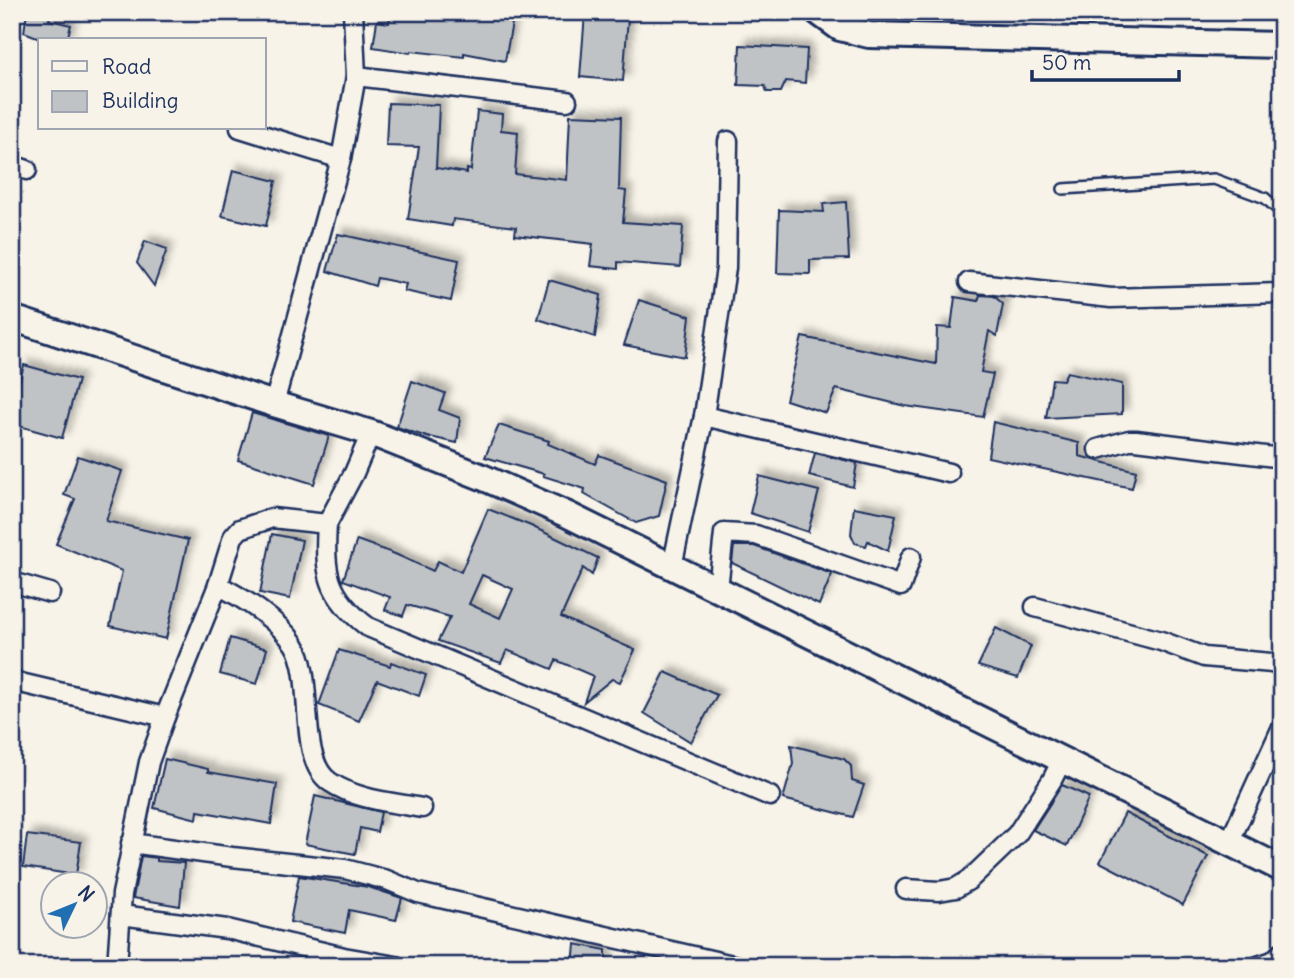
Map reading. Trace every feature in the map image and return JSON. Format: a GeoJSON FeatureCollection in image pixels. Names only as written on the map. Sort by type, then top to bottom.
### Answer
{"type":"FeatureCollection","features":[{"type":"Feature","properties":{"kind":"street"},"geometry":{"type":"LineString","coordinates":[[274,404],[341,159],[356,76],[353,12]]}},
{"type":"Feature","properties":{"kind":"street"},"geometry":{"type":"LineString","coordinates":[[818,12],[840,28],[869,35],[1282,45]]}},
{"type":"Feature","properties":{"kind":"street"},"geometry":{"type":"LineString","coordinates":[[356,76],[567,101]]}},
{"type":"Feature","properties":{"kind":"street"},"geometry":{"type":"LineString","coordinates":[[247,130],[341,159]]}},
{"type":"Feature","properties":{"kind":"street"},"geometry":{"type":"LineString","coordinates":[[672,567],[705,416],[726,268],[728,141]]}},
{"type":"Feature","properties":{"kind":"street"},"geometry":{"type":"LineString","coordinates":[[969,282],[1111,298],[1282,293]]}},
{"type":"Feature","properties":{"kind":"street"},"geometry":{"type":"LineString","coordinates":[[12,318],[371,433],[482,477],[568,515],[1282,869]]}},
{"type":"Feature","properties":{"kind":"street"},"geometry":{"type":"LineString","coordinates":[[705,416],[949,473]]}},
{"type":"Feature","properties":{"kind":"street"},"geometry":{"type":"LineString","coordinates":[[371,433],[355,473],[327,524],[325,558],[337,597],[351,614],[368,627],[770,796]]}},
{"type":"Feature","properties":{"kind":"street"},"geometry":{"type":"LineString","coordinates":[[1098,449],[1136,440],[1282,458]]}},
{"type":"Feature","properties":{"kind":"street"},"geometry":{"type":"LineString","coordinates":[[117,966],[122,894],[149,762],[218,585],[233,537],[240,529],[272,518],[327,524]]}},
{"type":"Feature","properties":{"kind":"street"},"geometry":{"type":"LineString","coordinates":[[718,589],[723,533],[756,535],[901,586],[911,557]]}},
{"type":"Feature","properties":{"kind":"street"},"geometry":{"type":"LineString","coordinates":[[12,582],[50,593]]}},
{"type":"Feature","properties":{"kind":"street"},"geometry":{"type":"LineString","coordinates":[[218,585],[247,600],[294,644],[302,663],[311,749],[318,768],[328,780],[359,796],[422,808]]}},
{"type":"Feature","properties":{"kind":"street"},"geometry":{"type":"LineString","coordinates":[[1035,607],[1161,641],[1204,657],[1282,664]]}},
{"type":"Feature","properties":{"kind":"street"},"geometry":{"type":"LineString","coordinates":[[12,681],[165,716]]}},
{"type":"Feature","properties":{"kind":"street"},"geometry":{"type":"LineString","coordinates":[[1229,843],[1282,727]]}},
{"type":"Feature","properties":{"kind":"street"},"geometry":{"type":"LineString","coordinates":[[905,889],[940,891],[956,888],[969,880],[1017,834],[1062,760]]}},
{"type":"Feature","properties":{"kind":"street"},"geometry":{"type":"LineString","coordinates":[[131,843],[345,869],[387,880],[418,893],[737,966]]}},
{"type":"Feature","properties":{"kind":"street"},"geometry":{"type":"LineString","coordinates":[[121,915],[227,929],[344,957],[396,966]]}},
{"type":"Feature","properties":{"kind":"street"},"geometry":{"type":"LineString","coordinates":[[1258,966],[1273,961],[1282,952]]}},
{"type":"Feature","properties":{"kind":"lane"},"geometry":{"type":"LineString","coordinates":[[1063,189],[1214,179],[1265,198],[1282,213]]}},
{"type":"Feature","properties":{"kind":"building"},"geometry":{"type":"Polygon","coordinates":[[[27,12],[50,12],[49,20],[71,25],[68,38],[40,38],[24,32],[27,12]]]}},
{"type":"Feature","properties":{"kind":"building"},"geometry":{"type":"Polygon","coordinates":[[[391,12],[514,12],[505,61],[464,53],[464,57],[373,47],[377,21],[389,23],[391,12]]]}},
{"type":"Feature","properties":{"kind":"building"},"geometry":{"type":"Polygon","coordinates":[[[585,14],[628,18],[623,81],[580,77],[585,14]]]}},
{"type":"Feature","properties":{"kind":"building"},"geometry":{"type":"Polygon","coordinates":[[[740,45],[807,49],[805,83],[786,81],[781,92],[767,92],[765,86],[738,85],[740,45]]]}},
{"type":"Feature","properties":{"kind":"building"},"geometry":{"type":"Polygon","coordinates":[[[388,103],[439,105],[436,168],[467,173],[467,169],[471,170],[477,111],[502,114],[501,130],[518,132],[515,174],[567,180],[570,115],[621,117],[619,190],[626,191],[623,222],[683,226],[680,267],[618,262],[618,269],[590,266],[593,244],[515,235],[516,227],[453,219],[452,226],[408,219],[419,147],[386,146],[388,103]]]}},
{"type":"Feature","properties":{"kind":"building"},"geometry":{"type":"Polygon","coordinates":[[[233,170],[276,181],[266,226],[222,216],[233,170]]]}},
{"type":"Feature","properties":{"kind":"building"},"geometry":{"type":"Polygon","coordinates":[[[846,202],[849,259],[810,260],[810,274],[777,273],[779,210],[824,212],[823,204],[846,202]]]}},
{"type":"Feature","properties":{"kind":"building"},"geometry":{"type":"Polygon","coordinates":[[[338,234],[459,260],[451,301],[404,291],[406,284],[377,278],[375,286],[327,271],[338,234]]]}},
{"type":"Feature","properties":{"kind":"building"},"geometry":{"type":"Polygon","coordinates":[[[145,241],[167,249],[154,286],[137,263],[145,241]]]}},
{"type":"Feature","properties":{"kind":"building"},"geometry":{"type":"Polygon","coordinates":[[[549,280],[601,295],[595,337],[538,319],[549,280]]]}},
{"type":"Feature","properties":{"kind":"building"},"geometry":{"type":"Polygon","coordinates":[[[980,295],[994,296],[1003,304],[997,336],[989,331],[981,372],[993,374],[983,417],[905,406],[836,389],[826,413],[786,400],[802,337],[936,364],[937,327],[951,328],[955,297],[978,301],[980,295]]]}},
{"type":"Feature","properties":{"kind":"building"},"geometry":{"type":"Polygon","coordinates":[[[639,300],[690,316],[685,357],[624,345],[639,300]]]}},
{"type":"Feature","properties":{"kind":"building"},"geometry":{"type":"Polygon","coordinates":[[[24,365],[78,380],[62,438],[12,424],[12,408],[24,365]]]}},
{"type":"Feature","properties":{"kind":"building"},"geometry":{"type":"Polygon","coordinates":[[[1067,372],[1122,384],[1122,414],[1046,418],[1052,379],[1063,380],[1067,372]]]}},
{"type":"Feature","properties":{"kind":"building"},"geometry":{"type":"Polygon","coordinates":[[[412,381],[445,393],[439,410],[460,418],[457,443],[430,438],[397,427],[412,381]]]}},
{"type":"Feature","properties":{"kind":"building"},"geometry":{"type":"Polygon","coordinates":[[[252,413],[329,436],[314,484],[238,460],[252,413]]]}},
{"type":"Feature","properties":{"kind":"building"},"geometry":{"type":"Polygon","coordinates":[[[993,422],[1079,443],[1079,456],[1136,471],[1132,488],[988,457],[993,422]]]}},
{"type":"Feature","properties":{"kind":"building"},"geometry":{"type":"Polygon","coordinates":[[[499,425],[549,441],[548,444],[595,464],[599,455],[667,480],[659,516],[636,523],[584,494],[585,489],[485,457],[499,425]]]}},
{"type":"Feature","properties":{"kind":"building"},"geometry":{"type":"Polygon","coordinates":[[[815,453],[857,463],[853,487],[809,476],[815,453]]]}},
{"type":"Feature","properties":{"kind":"building"},"geometry":{"type":"Polygon","coordinates":[[[78,456],[122,471],[106,521],[188,540],[166,639],[110,626],[122,571],[56,544],[75,499],[64,495],[78,456]]]}},
{"type":"Feature","properties":{"kind":"building"},"geometry":{"type":"Polygon","coordinates":[[[759,476],[819,491],[808,532],[750,513],[759,476]]]}},
{"type":"Feature","properties":{"kind":"building"},"geometry":{"type":"Polygon","coordinates":[[[854,507],[896,515],[888,551],[868,541],[866,546],[855,543],[851,534],[854,507]]]}},
{"type":"Feature","properties":{"kind":"building"},"geometry":{"type":"Polygon","coordinates":[[[488,509],[598,558],[592,575],[583,568],[561,617],[635,650],[620,682],[612,679],[584,702],[593,676],[556,660],[552,669],[507,650],[501,663],[438,641],[450,617],[407,605],[403,616],[385,610],[390,597],[343,580],[357,540],[433,571],[438,561],[461,572],[488,509]],[[482,575],[469,604],[500,618],[513,589],[482,575]]]}},
{"type":"Feature","properties":{"kind":"building"},"geometry":{"type":"Polygon","coordinates":[[[272,534],[302,540],[290,599],[260,593],[272,534]]]}},
{"type":"Feature","properties":{"kind":"building"},"geometry":{"type":"Polygon","coordinates":[[[734,546],[754,546],[832,574],[819,605],[732,563],[734,546]]]}},
{"type":"Feature","properties":{"kind":"building"},"geometry":{"type":"Polygon","coordinates":[[[996,628],[1031,646],[1018,678],[978,666],[996,628]]]}},
{"type":"Feature","properties":{"kind":"building"},"geometry":{"type":"Polygon","coordinates":[[[230,638],[267,649],[257,684],[220,674],[230,638]]]}},
{"type":"Feature","properties":{"kind":"building"},"geometry":{"type":"Polygon","coordinates":[[[339,650],[390,666],[391,662],[426,675],[419,696],[377,680],[359,721],[319,705],[339,650]]]}},
{"type":"Feature","properties":{"kind":"building"},"geometry":{"type":"Polygon","coordinates":[[[665,672],[717,695],[691,742],[644,713],[665,672]]]}},
{"type":"Feature","properties":{"kind":"building"},"geometry":{"type":"Polygon","coordinates":[[[791,745],[844,759],[851,766],[852,781],[864,785],[853,817],[783,799],[793,764],[791,745]]]}},
{"type":"Feature","properties":{"kind":"building"},"geometry":{"type":"Polygon","coordinates":[[[165,759],[208,769],[208,772],[277,784],[271,824],[198,811],[197,819],[154,808],[165,759]]]}},
{"type":"Feature","properties":{"kind":"building"},"geometry":{"type":"Polygon","coordinates":[[[1062,785],[1089,797],[1067,846],[1033,830],[1062,785]]]}},
{"type":"Feature","properties":{"kind":"building"},"geometry":{"type":"Polygon","coordinates":[[[315,796],[381,812],[377,832],[360,828],[355,854],[305,844],[315,796]]]}},
{"type":"Feature","properties":{"kind":"building"},"geometry":{"type":"Polygon","coordinates":[[[1125,813],[1208,856],[1183,905],[1100,862],[1125,813]]]}},
{"type":"Feature","properties":{"kind":"building"},"geometry":{"type":"Polygon","coordinates":[[[27,835],[81,842],[77,870],[23,867],[27,835]]]}},
{"type":"Feature","properties":{"kind":"building"},"geometry":{"type":"Polygon","coordinates":[[[141,856],[157,858],[157,861],[184,863],[180,906],[133,898],[141,856]]]}},
{"type":"Feature","properties":{"kind":"building"},"geometry":{"type":"Polygon","coordinates":[[[299,876],[368,887],[402,898],[396,920],[349,910],[345,933],[290,922],[299,876]]]}},
{"type":"Feature","properties":{"kind":"building"},"geometry":{"type":"Polygon","coordinates":[[[575,944],[606,950],[606,966],[573,966],[575,944]]]}}]}
